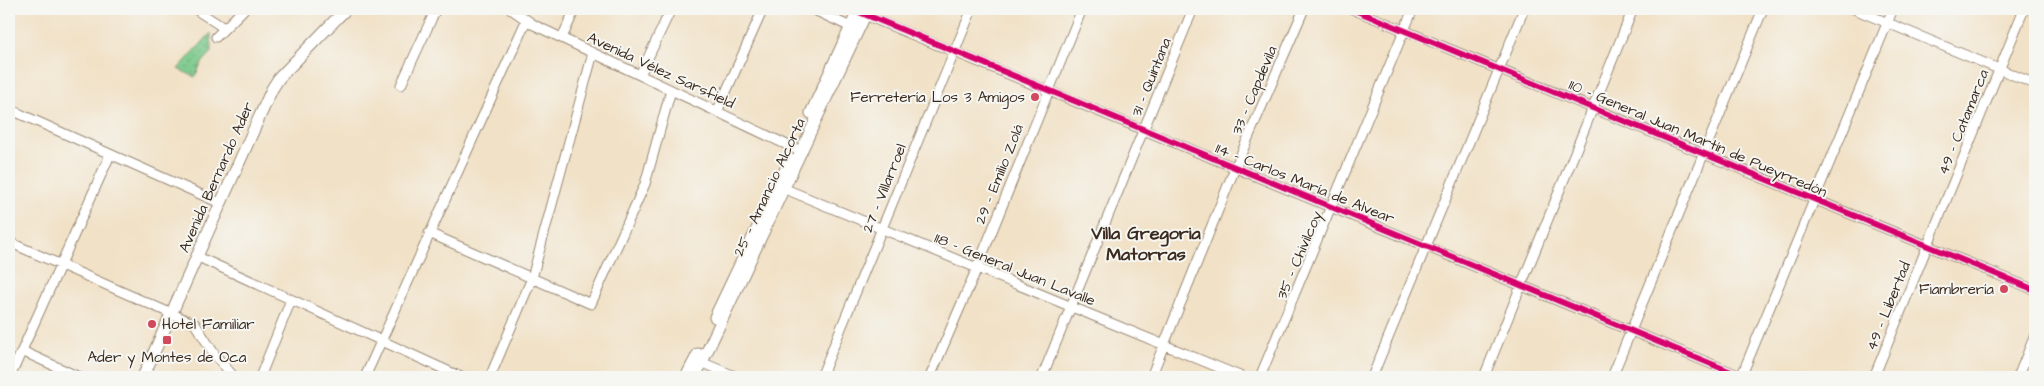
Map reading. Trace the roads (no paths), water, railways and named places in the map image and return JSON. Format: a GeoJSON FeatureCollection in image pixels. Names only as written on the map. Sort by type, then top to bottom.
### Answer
{"type":"FeatureCollection","features":[{"type":"Feature","properties":{"kind":"main road","name":"Avenida Bernardo Ader"},"geometry":{"type":"LineString","coordinates":[[143,377],[266,101],[279,78],[346,9]]}},
{"type":"Feature","properties":{"kind":"main road"},"geometry":{"type":"LineString","coordinates":[[695,377],[699,361],[799,150],[862,11]]}},
{"type":"Feature","properties":{"kind":"main road"},"geometry":{"type":"LineString","coordinates":[[686,377],[699,361]]}},
{"type":"Feature","properties":{"kind":"street"},"geometry":{"type":"LineString","coordinates":[[195,9],[224,28]]}},
{"type":"Feature","properties":{"kind":"street"},"geometry":{"type":"LineString","coordinates":[[216,37],[244,9]]}},
{"type":"Feature","properties":{"kind":"street"},"geometry":{"type":"LineString","coordinates":[[400,85],[436,9]]}},
{"type":"Feature","properties":{"kind":"street","name":"Avenida Vélez Sarsfield"},"geometry":{"type":"LineString","coordinates":[[511,9],[526,21],[799,150]]}},
{"type":"Feature","properties":{"kind":"street"},"geometry":{"type":"LineString","coordinates":[[562,38],[575,9]]}},
{"type":"Feature","properties":{"kind":"street"},"geometry":{"type":"LineString","coordinates":[[640,75],[671,9]]}},
{"type":"Feature","properties":{"kind":"street"},"geometry":{"type":"LineString","coordinates":[[717,112],[764,9]]}},
{"type":"Feature","properties":{"kind":"street"},"geometry":{"type":"LineString","coordinates":[[812,9],[854,28]]}},
{"type":"Feature","properties":{"kind":"street","name":"27 - Villarroel"},"geometry":{"type":"LineString","coordinates":[[822,377],[972,9]]}},
{"type":"Feature","properties":{"kind":"street","name":"29 - Emilio Zolá"},"geometry":{"type":"LineString","coordinates":[[930,377],[977,268],[1047,90],[1082,9]]}},
{"type":"Feature","properties":{"kind":"street","name":"31 - Quintana"},"geometry":{"type":"LineString","coordinates":[[1042,377],[1193,9]]}},
{"type":"Feature","properties":{"kind":"street","name":"33 - Capdevila"},"geometry":{"type":"LineString","coordinates":[[1151,377],[1235,168],[1304,9]]}},
{"type":"Feature","properties":{"kind":"street","name":"110 - General Juan Martín de Pueyrredón"},"geometry":{"type":"LineString","coordinates":[[1352,9],[2035,290]]}},
{"type":"Feature","properties":{"kind":"street","name":"35 - Chivilcoy"},"geometry":{"type":"LineString","coordinates":[[1260,377],[1332,208],[1413,9]]}},
{"type":"Feature","properties":{"kind":"street"},"geometry":{"type":"LineString","coordinates":[[1372,377],[1524,9]]}},
{"type":"Feature","properties":{"kind":"street"},"geometry":{"type":"LineString","coordinates":[[1484,377],[1634,9]]}},
{"type":"Feature","properties":{"kind":"street"},"geometry":{"type":"LineString","coordinates":[[1612,377],[1763,9]]}},
{"type":"Feature","properties":{"kind":"street"},"geometry":{"type":"LineString","coordinates":[[1854,9],[2035,84]]}},
{"type":"Feature","properties":{"kind":"street"},"geometry":{"type":"LineString","coordinates":[[1742,377],[1813,200],[1893,9]]}},
{"type":"Feature","properties":{"kind":"street","name":"49 - Catamarca"},"geometry":{"type":"LineString","coordinates":[[1928,246],[2024,9]]}},
{"type":"Feature","properties":{"kind":"street","name":"114 - Carlos María de Alvear"},"geometry":{"type":"LineString","coordinates":[[862,11],[954,52],[1143,131],[1742,377]]}},
{"type":"Feature","properties":{"kind":"street"},"geometry":{"type":"LineString","coordinates":[[365,377],[526,21]]}},
{"type":"Feature","properties":{"kind":"street"},"geometry":{"type":"LineString","coordinates":[[490,377],[532,278],[593,53]]}},
{"type":"Feature","properties":{"kind":"street"},"geometry":{"type":"LineString","coordinates":[[429,233],[591,304],[645,184],[671,90]]}},
{"type":"Feature","properties":{"kind":"street"},"geometry":{"type":"LineString","coordinates":[[9,109],[220,203]]}},
{"type":"Feature","properties":{"kind":"street"},"geometry":{"type":"LineString","coordinates":[[10,377],[110,154]]}},
{"type":"Feature","properties":{"kind":"street","name":"118 - General Juan Lavalle"},"geometry":{"type":"LineString","coordinates":[[781,188],[1242,377]]}},
{"type":"Feature","properties":{"kind":"street"},"geometry":{"type":"LineString","coordinates":[[9,242],[172,312],[195,324],[215,355],[234,377]]}},
{"type":"Feature","properties":{"kind":"street","name":"49 - Libertad"},"geometry":{"type":"LineString","coordinates":[[1874,377],[1928,246]]}},
{"type":"Feature","properties":{"kind":"street"},"geometry":{"type":"LineString","coordinates":[[196,256],[461,377]]}},
{"type":"Feature","properties":{"kind":"street"},"geometry":{"type":"LineString","coordinates":[[260,377],[292,300]]}},
{"type":"Feature","properties":{"kind":"street"},"geometry":{"type":"LineString","coordinates":[[2018,377],[2035,335]]}},
{"type":"Feature","properties":{"kind":"street"},"geometry":{"type":"LineString","coordinates":[[22,351],[79,377]]}},
{"type":"Feature","properties":{"kind":"street"},"geometry":{"type":"LineString","coordinates":[[699,361],[737,377]]}},
{"type":"Feature","properties":{"kind":"place","name":"Ferretería Los 3 Amigos"},"geometry":{"type":"Point","coordinates":[1035,97]}},
{"type":"Feature","properties":{"kind":"place","name":"Fiambrería"},"geometry":{"type":"Point","coordinates":[2004,289]}},
{"type":"Feature","properties":{"kind":"place","name":"Hotel Familiar"},"geometry":{"type":"Point","coordinates":[152,324]}},
{"type":"Feature","properties":{"kind":"place","name":"Ader y Montes de Oca"},"geometry":{"type":"Point","coordinates":[167,340]}},
{"type":"Feature","properties":{"kind":"district","name":"Villa Gregoria Matorras"},"geometry":{"type":"Point","coordinates":[1146,243]}}]}
